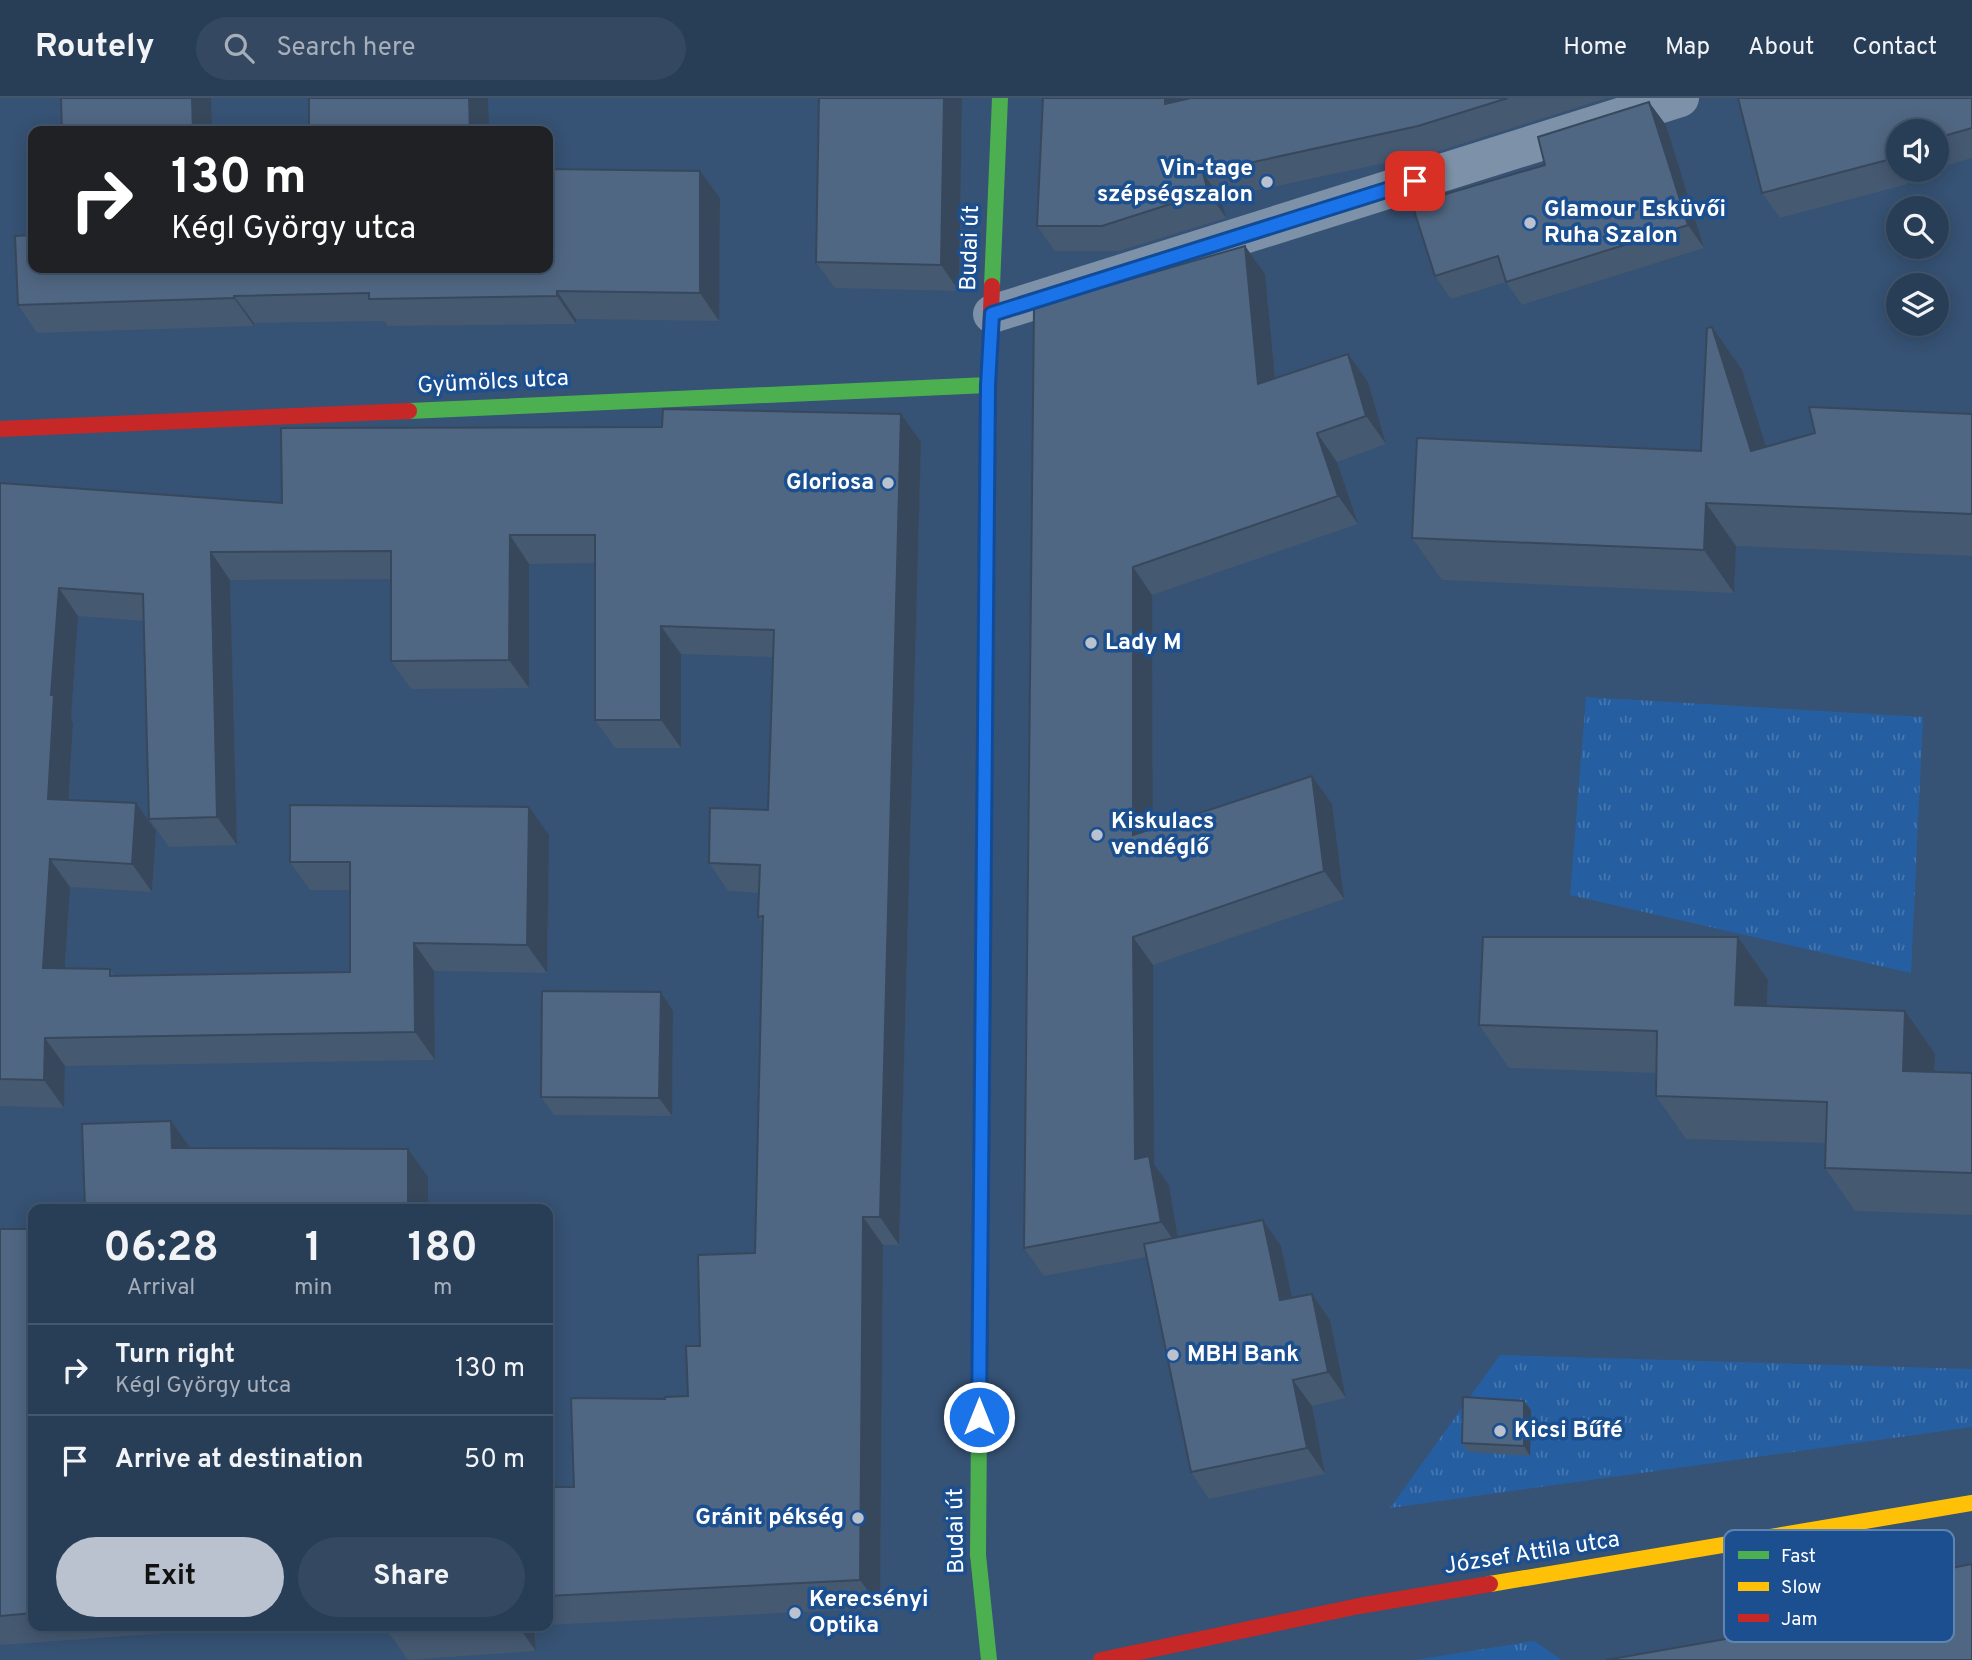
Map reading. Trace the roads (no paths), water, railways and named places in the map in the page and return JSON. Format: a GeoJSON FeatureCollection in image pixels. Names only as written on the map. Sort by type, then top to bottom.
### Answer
{"type":"FeatureCollection","features":[{"type":"Feature","properties":{"kind":"street","name":"Budai út"},"geometry":{"type":"LineString","coordinates":[[989,1660],[978,1555],[988,385],[1000,98]]}},
{"type":"Feature","properties":{"kind":"street"},"geometry":{"type":"LineString","coordinates":[[992,314],[1680,98]]}},
{"type":"Feature","properties":{"kind":"street","name":"Gyümölcs utca"},"geometry":{"type":"LineString","coordinates":[[0,429],[988,385]]}},
{"type":"Feature","properties":{"kind":"street","name":"József Attila utca"},"geometry":{"type":"LineString","coordinates":[[1811,1530],[1972,1503]]}},
{"type":"Feature","properties":{"kind":"street","name":"József Attila utca"},"geometry":{"type":"LineString","coordinates":[[1101,1660],[1359,1606],[1724,1545]]}},
{"type":"Feature","properties":{"kind":"place","name":"Vin-tage szépségszalon"},"geometry":{"type":"Point","coordinates":[1267,182]}},
{"type":"Feature","properties":{"kind":"place","name":"Glamour Esküvői Ruha Szalon"},"geometry":{"type":"Point","coordinates":[1530,223]}},
{"type":"Feature","properties":{"kind":"place","name":"Gloriosa"},"geometry":{"type":"Point","coordinates":[888,483]}},
{"type":"Feature","properties":{"kind":"place","name":"Lady M"},"geometry":{"type":"Point","coordinates":[1091,643]}},
{"type":"Feature","properties":{"kind":"place","name":"Kiskulacs vendéglő"},"geometry":{"type":"Point","coordinates":[1097,835]}},
{"type":"Feature","properties":{"kind":"place","name":"MBH Bank"},"geometry":{"type":"Point","coordinates":[1173,1355]}},
{"type":"Feature","properties":{"kind":"place","name":"Kicsi Bűfé"},"geometry":{"type":"Point","coordinates":[1500,1431]}},
{"type":"Feature","properties":{"kind":"place","name":"Gránit pékség"},"geometry":{"type":"Point","coordinates":[858,1518]}},
{"type":"Feature","properties":{"kind":"place","name":"Kerecsényi Optika"},"geometry":{"type":"Point","coordinates":[795,1613]}}]}
